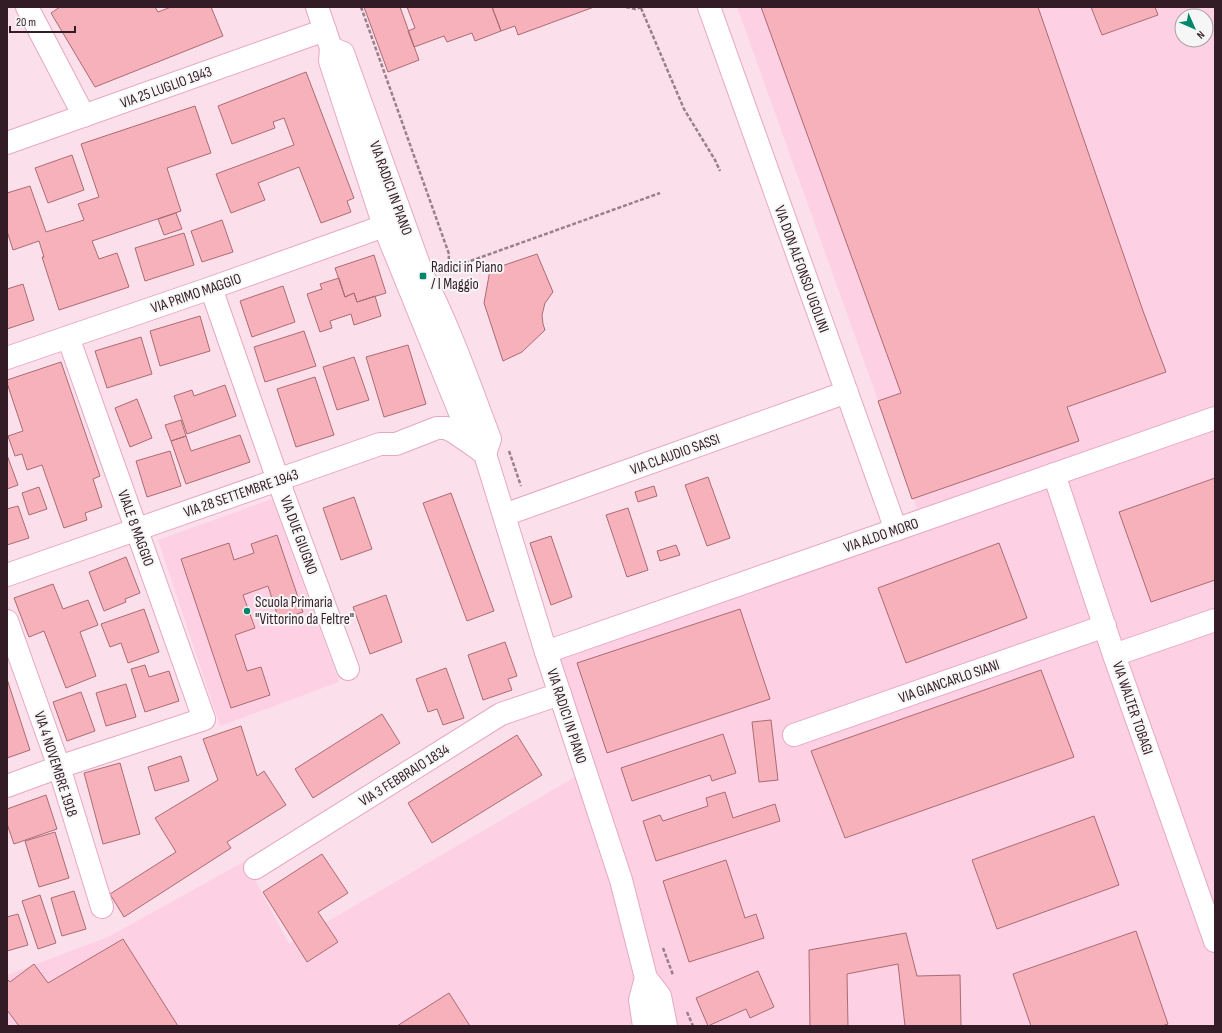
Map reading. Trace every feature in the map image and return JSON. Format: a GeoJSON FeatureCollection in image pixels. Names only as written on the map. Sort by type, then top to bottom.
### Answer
{"type":"FeatureCollection","features":[{"type":"Feature","properties":{"kind":"street"},"geometry":{"type":"LineString","coordinates":[[27,7],[84,116]]}},
{"type":"Feature","properties":{"kind":"street","name":"VIA RADICI IN PIANO"},"geometry":{"type":"LineString","coordinates":[[317,7],[328,39],[330,61],[384,226],[479,450],[504,515],[546,652],[621,880],[646,978],[660,996],[666,1026]]}},
{"type":"Feature","properties":{"kind":"street","name":"VIA DON ALFONSO UGOLINI"},"geometry":{"type":"LineString","coordinates":[[709,7],[896,530]]}},
{"type":"Feature","properties":{"kind":"street","name":"VIA 25 LUGLIO 1943"},"geometry":{"type":"LineString","coordinates":[[7,143],[84,116],[328,39]]}},
{"type":"Feature","properties":{"kind":"street","name":"VIA RADICI IN PIANO"},"geometry":{"type":"LineString","coordinates":[[328,39],[343,53],[423,276],[449,333],[490,440],[479,450]]}},
{"type":"Feature","properties":{"kind":"street","name":"VIA RADICI IN PIANO"},"geometry":{"type":"LineString","coordinates":[[384,226],[394,226],[431,324],[449,333]]}},
{"type":"Feature","properties":{"kind":"street","name":"VIA PRIMO MAGGIO"},"geometry":{"type":"LineString","coordinates":[[7,358],[211,288],[384,226]]}},
{"type":"Feature","properties":{"kind":"street","name":"VIA DUE GIUGNO"},"geometry":{"type":"LineString","coordinates":[[211,288],[278,480],[348,669]]}},
{"type":"Feature","properties":{"kind":"street","name":"VIALE 8 MAGGIO"},"geometry":{"type":"LineString","coordinates":[[59,767],[204,719],[68,337]]}},
{"type":"Feature","properties":{"kind":"street","name":"VIA CLAUDIO SASSI"},"geometry":{"type":"LineString","coordinates":[[504,515],[847,392]]}},
{"type":"Feature","properties":{"kind":"street","name":"VIA ALDO MORO"},"geometry":{"type":"LineString","coordinates":[[546,652],[1215,418]]}},
{"type":"Feature","properties":{"kind":"street","name":"VIA 28 SETTEMBRE 1943"},"geometry":{"type":"LineString","coordinates":[[7,575],[380,444],[396,444],[437,428],[446,428],[454,432],[479,450]]}},
{"type":"Feature","properties":{"kind":"street","name":"VIA WALTER TOBAGI"},"geometry":{"type":"LineString","coordinates":[[1054,474],[1114,655],[1215,941]]}},
{"type":"Feature","properties":{"kind":"street"},"geometry":{"type":"LineString","coordinates":[[1114,655],[1215,620]]}},
{"type":"Feature","properties":{"kind":"street","name":"VIA 4 NOVEMBRE 1918"},"geometry":{"type":"LineString","coordinates":[[7,622],[59,767],[102,907]]}},
{"type":"Feature","properties":{"kind":"street","name":"VIA GIANCARLO SIANI"},"geometry":{"type":"LineString","coordinates":[[794,735],[1105,626]]}},
{"type":"Feature","properties":{"kind":"street","name":"VIA 3 FEBBRAIO 1834"},"geometry":{"type":"LineString","coordinates":[[256,868],[501,714],[560,694]]}},
{"type":"Feature","properties":{"kind":"street"},"geometry":{"type":"LineString","coordinates":[[7,786],[59,767]]}},
{"type":"Feature","properties":{"kind":"street","name":"VIA RADICI IN PIANO"},"geometry":{"type":"LineString","coordinates":[[644,1026],[640,1000],[646,978]]}},
{"type":"Feature","properties":{"kind":"path"},"geometry":{"type":"LineString","coordinates":[[626,7],[635,10],[642,8],[684,110],[715,160],[720,171]]}},
{"type":"Feature","properties":{"kind":"path"},"geometry":{"type":"LineString","coordinates":[[448,269],[660,193]]}},
{"type":"Feature","properties":{"kind":"shaded area"},"geometry":{"type":"Polygon","coordinates":[[[737,7],[1215,7],[1215,1026],[7,1026],[7,975],[108,937],[245,861],[289,944],[580,774],[534,644],[917,509],[737,7]]]}},
{"type":"Feature","properties":{"kind":"shaded area","name":"Scuola Primaria \"Vittorino da Feltre\""},"geometry":{"type":"Polygon","coordinates":[[[272,499],[339,682],[220,726],[158,540],[272,499]]]}},
{"type":"Feature","properties":{"kind":"building"},"geometry":{"type":"Polygon","coordinates":[[[60,7],[155,7],[158,12],[171,7],[211,7],[223,36],[95,87],[51,13],[60,7]]]}},
{"type":"Feature","properties":{"kind":"building"},"geometry":{"type":"Polygon","coordinates":[[[364,7],[400,7],[419,60],[388,72],[364,7]]]}},
{"type":"Feature","properties":{"kind":"building"},"geometry":{"type":"Polygon","coordinates":[[[407,7],[492,7],[501,31],[475,41],[472,33],[447,42],[444,36],[414,47],[408,31],[415,28],[407,7]]]}},
{"type":"Feature","properties":{"kind":"building"},"geometry":{"type":"Polygon","coordinates":[[[492,7],[594,7],[518,35],[515,26],[501,31],[492,7]]]}},
{"type":"Feature","properties":{"kind":"building"},"geometry":{"type":"Polygon","coordinates":[[[761,7],[1038,7],[1143,311],[1166,372],[1067,407],[1079,441],[912,499],[878,401],[901,393],[761,7]]]}},
{"type":"Feature","properties":{"kind":"building"},"geometry":{"type":"Polygon","coordinates":[[[1091,7],[1155,7],[1158,15],[1102,35],[1091,7]]]}},
{"type":"Feature","properties":{"kind":"building"},"geometry":{"type":"Polygon","coordinates":[[[306,72],[354,198],[347,201],[351,212],[321,223],[299,167],[258,183],[265,200],[231,213],[216,174],[294,145],[284,118],[273,122],[275,128],[232,144],[218,106],[306,72]]]}},
{"type":"Feature","properties":{"kind":"building"},"geometry":{"type":"Polygon","coordinates":[[[195,106],[211,153],[167,168],[181,211],[92,241],[99,259],[117,253],[129,287],[59,310],[42,257],[44,257],[39,241],[13,250],[7,231],[7,193],[30,186],[46,232],[84,220],[78,204],[99,197],[81,144],[195,106]]]}},
{"type":"Feature","properties":{"kind":"building"},"geometry":{"type":"Polygon","coordinates":[[[72,155],[84,190],[48,203],[35,168],[72,155]]]}},
{"type":"Feature","properties":{"kind":"building"},"geometry":{"type":"Polygon","coordinates":[[[176,213],[182,229],[164,235],[158,219],[176,213]]]}},
{"type":"Feature","properties":{"kind":"building"},"geometry":{"type":"Polygon","coordinates":[[[222,220],[233,252],[202,262],[191,231],[222,220]]]}},
{"type":"Feature","properties":{"kind":"building"},"geometry":{"type":"Polygon","coordinates":[[[184,233],[194,265],[145,281],[135,248],[184,233]]]}},
{"type":"Feature","properties":{"kind":"building"},"geometry":{"type":"Polygon","coordinates":[[[537,254],[553,292],[545,303],[542,315],[545,330],[522,352],[503,361],[484,303],[490,270],[537,254]]]}},
{"type":"Feature","properties":{"kind":"building"},"geometry":{"type":"Polygon","coordinates":[[[374,255],[386,293],[357,302],[354,293],[345,297],[335,268],[374,255]]]}},
{"type":"Feature","properties":{"kind":"building"},"geometry":{"type":"Polygon","coordinates":[[[339,278],[345,297],[354,293],[357,302],[375,296],[381,316],[354,325],[351,314],[330,321],[332,328],[320,332],[307,294],[322,289],[320,284],[339,278]]]}},
{"type":"Feature","properties":{"kind":"building"},"geometry":{"type":"Polygon","coordinates":[[[23,284],[34,320],[7,329],[7,289],[23,284]]]}},
{"type":"Feature","properties":{"kind":"building"},"geometry":{"type":"Polygon","coordinates":[[[283,286],[295,322],[252,337],[240,301],[283,286]]]}},
{"type":"Feature","properties":{"kind":"building"},"geometry":{"type":"Polygon","coordinates":[[[200,316],[210,351],[160,366],[150,331],[200,316]]]}},
{"type":"Feature","properties":{"kind":"building"},"geometry":{"type":"Polygon","coordinates":[[[304,331],[316,366],[265,382],[254,347],[304,331]]]}},
{"type":"Feature","properties":{"kind":"building"},"geometry":{"type":"Polygon","coordinates":[[[141,337],[152,374],[107,388],[95,351],[141,337]]]}},
{"type":"Feature","properties":{"kind":"building"},"geometry":{"type":"Polygon","coordinates":[[[408,345],[426,404],[384,417],[366,357],[408,345]]]}},
{"type":"Feature","properties":{"kind":"building"},"geometry":{"type":"Polygon","coordinates":[[[354,357],[369,400],[337,410],[323,367],[354,357]]]}},
{"type":"Feature","properties":{"kind":"building"},"geometry":{"type":"Polygon","coordinates":[[[61,362],[100,476],[93,479],[102,507],[85,513],[87,520],[64,528],[42,465],[27,470],[22,454],[15,456],[8,436],[23,431],[7,383],[7,380],[61,362]]]}},
{"type":"Feature","properties":{"kind":"building"},"geometry":{"type":"Polygon","coordinates":[[[315,377],[334,435],[296,447],[277,389],[315,377]]]}},
{"type":"Feature","properties":{"kind":"building"},"geometry":{"type":"Polygon","coordinates":[[[225,385],[236,416],[187,434],[174,396],[192,390],[194,396],[225,385]]]}},
{"type":"Feature","properties":{"kind":"building"},"geometry":{"type":"Polygon","coordinates":[[[137,399],[152,438],[130,447],[115,408],[137,399]]]}},
{"type":"Feature","properties":{"kind":"building"},"geometry":{"type":"Polygon","coordinates":[[[181,420],[186,436],[171,441],[165,425],[181,420]]]}},
{"type":"Feature","properties":{"kind":"building"},"geometry":{"type":"Polygon","coordinates":[[[240,435],[250,462],[186,484],[171,441],[186,436],[191,451],[240,435]]]}},
{"type":"Feature","properties":{"kind":"building"},"geometry":{"type":"Polygon","coordinates":[[[170,451],[181,486],[147,497],[136,461],[170,451]]]}},
{"type":"Feature","properties":{"kind":"building"},"geometry":{"type":"Polygon","coordinates":[[[7,455],[18,485],[7,489],[7,455]]]}},
{"type":"Feature","properties":{"kind":"building"},"geometry":{"type":"Polygon","coordinates":[[[708,477],[730,538],[707,546],[685,485],[708,477]]]}},
{"type":"Feature","properties":{"kind":"building"},"geometry":{"type":"Polygon","coordinates":[[[1215,478],[1215,580],[1151,602],[1119,512],[1215,478]]]}},
{"type":"Feature","properties":{"kind":"building"},"geometry":{"type":"Polygon","coordinates":[[[654,486],[657,496],[638,502],[635,492],[654,486]]]}},
{"type":"Feature","properties":{"kind":"building"},"geometry":{"type":"Polygon","coordinates":[[[39,487],[47,509],[29,515],[22,493],[39,487]]]}},
{"type":"Feature","properties":{"kind":"building"},"geometry":{"type":"Polygon","coordinates":[[[451,493],[494,611],[467,621],[423,503],[451,493]]]}},
{"type":"Feature","properties":{"kind":"building"},"geometry":{"type":"Polygon","coordinates":[[[354,497],[372,549],[341,560],[323,508],[354,497]]]}},
{"type":"Feature","properties":{"kind":"building"},"geometry":{"type":"Polygon","coordinates":[[[18,506],[29,538],[7,545],[7,509],[18,506]]]}},
{"type":"Feature","properties":{"kind":"building"},"geometry":{"type":"Polygon","coordinates":[[[628,508],[648,570],[627,577],[606,515],[628,508]]]}},
{"type":"Feature","properties":{"kind":"building"},"geometry":{"type":"Polygon","coordinates":[[[277,535],[303,612],[279,620],[268,586],[243,595],[255,628],[235,635],[247,671],[261,667],[270,695],[231,708],[181,559],[229,543],[234,560],[254,553],[251,544],[277,535]]]}},
{"type":"Feature","properties":{"kind":"building"},"geometry":{"type":"Polygon","coordinates":[[[551,536],[572,597],[551,605],[530,543],[551,536]]]}},
{"type":"Feature","properties":{"kind":"building"},"geometry":{"type":"Polygon","coordinates":[[[999,543],[1027,618],[906,663],[878,588],[999,543]]]}},
{"type":"Feature","properties":{"kind":"building"},"geometry":{"type":"Polygon","coordinates":[[[676,545],[680,555],[660,561],[657,551],[676,545]]]}},
{"type":"Feature","properties":{"kind":"building"},"geometry":{"type":"Polygon","coordinates":[[[126,557],[140,593],[125,599],[126,602],[104,611],[89,572],[126,557]]]}},
{"type":"Feature","properties":{"kind":"building"},"geometry":{"type":"Polygon","coordinates":[[[53,584],[63,609],[88,600],[98,625],[80,632],[96,676],[66,688],[44,631],[29,637],[14,598],[53,584]]]}},
{"type":"Feature","properties":{"kind":"building"},"geometry":{"type":"Polygon","coordinates":[[[386,595],[402,642],[370,654],[353,607],[386,595]]]}},
{"type":"Feature","properties":{"kind":"building"},"geometry":{"type":"Polygon","coordinates":[[[144,609],[159,652],[128,663],[121,643],[110,647],[101,624],[144,609]]]}},
{"type":"Feature","properties":{"kind":"building"},"geometry":{"type":"Polygon","coordinates":[[[740,609],[770,699],[607,753],[577,663],[740,609]]]}},
{"type":"Feature","properties":{"kind":"building"},"geometry":{"type":"Polygon","coordinates":[[[505,642],[517,676],[508,679],[512,690],[483,700],[468,655],[505,642]]]}},
{"type":"Feature","properties":{"kind":"building"},"geometry":{"type":"Polygon","coordinates":[[[145,665],[149,677],[169,671],[179,701],[145,712],[131,669],[145,665]]]}},
{"type":"Feature","properties":{"kind":"building"},"geometry":{"type":"Polygon","coordinates":[[[446,668],[464,718],[443,725],[437,709],[428,712],[416,679],[446,668]]]}},
{"type":"Feature","properties":{"kind":"building"},"geometry":{"type":"Polygon","coordinates":[[[1041,670],[1074,757],[845,838],[811,751],[1041,670]]]}},
{"type":"Feature","properties":{"kind":"building"},"geometry":{"type":"Polygon","coordinates":[[[7,679],[30,750],[7,758],[7,679]]]}},
{"type":"Feature","properties":{"kind":"building"},"geometry":{"type":"Polygon","coordinates":[[[126,684],[136,717],[106,726],[96,693],[126,684]]]}},
{"type":"Feature","properties":{"kind":"building"},"geometry":{"type":"Polygon","coordinates":[[[81,692],[95,731],[67,741],[53,702],[81,692]]]}},
{"type":"Feature","properties":{"kind":"building"},"geometry":{"type":"Polygon","coordinates":[[[382,714],[400,743],[313,798],[295,769],[382,714]]]}},
{"type":"Feature","properties":{"kind":"building"},"geometry":{"type":"Polygon","coordinates":[[[771,720],[778,780],[759,782],[752,722],[771,720]]]}},
{"type":"Feature","properties":{"kind":"building"},"geometry":{"type":"Polygon","coordinates":[[[241,726],[257,776],[264,771],[286,805],[227,842],[231,848],[124,917],[110,894],[176,852],[155,818],[218,780],[203,739],[241,726]]]}},
{"type":"Feature","properties":{"kind":"building"},"geometry":{"type":"Polygon","coordinates":[[[723,734],[736,773],[712,781],[710,775],[632,801],[621,768],[723,734]]]}},
{"type":"Feature","properties":{"kind":"building"},"geometry":{"type":"Polygon","coordinates":[[[517,735],[542,775],[432,843],[408,803],[517,735]]]}},
{"type":"Feature","properties":{"kind":"building"},"geometry":{"type":"Polygon","coordinates":[[[181,756],[189,781],[155,791],[148,767],[181,756]]]}},
{"type":"Feature","properties":{"kind":"building"},"geometry":{"type":"Polygon","coordinates":[[[120,763],[140,834],[103,844],[84,773],[120,763]]]}},
{"type":"Feature","properties":{"kind":"building"},"geometry":{"type":"Polygon","coordinates":[[[725,792],[733,818],[775,804],[780,821],[656,861],[643,821],[660,815],[663,821],[708,806],[706,798],[725,792]]]}},
{"type":"Feature","properties":{"kind":"building"},"geometry":{"type":"Polygon","coordinates":[[[46,795],[57,829],[14,844],[7,824],[7,809],[46,795]]]}},
{"type":"Feature","properties":{"kind":"building"},"geometry":{"type":"Polygon","coordinates":[[[1094,816],[1119,885],[997,929],[972,860],[1094,816]]]}},
{"type":"Feature","properties":{"kind":"building"},"geometry":{"type":"Polygon","coordinates":[[[55,832],[69,878],[39,887],[25,841],[55,832]]]}},
{"type":"Feature","properties":{"kind":"building"},"geometry":{"type":"Polygon","coordinates":[[[322,854],[348,893],[318,912],[338,942],[307,962],[263,892],[322,854]]]}},
{"type":"Feature","properties":{"kind":"building"},"geometry":{"type":"Polygon","coordinates":[[[726,860],[745,918],[756,914],[764,938],[689,962],[663,881],[726,860]]]}},
{"type":"Feature","properties":{"kind":"building"},"geometry":{"type":"Polygon","coordinates":[[[74,891],[86,929],[62,936],[51,898],[74,891]]]}},
{"type":"Feature","properties":{"kind":"building"},"geometry":{"type":"Polygon","coordinates":[[[40,895],[56,943],[38,949],[22,901],[40,895]]]}},
{"type":"Feature","properties":{"kind":"building"},"geometry":{"type":"Polygon","coordinates":[[[18,914],[28,945],[7,951],[7,917],[18,914]]]}},
{"type":"Feature","properties":{"kind":"building"},"geometry":{"type":"Polygon","coordinates":[[[1136,931],[1168,1024],[1162,1026],[1031,1026],[1013,974],[1136,931]]]}},
{"type":"Feature","properties":{"kind":"building"},"geometry":{"type":"Polygon","coordinates":[[[906,933],[917,976],[960,975],[961,1026],[905,1026],[898,964],[847,974],[848,1026],[810,1026],[809,950],[906,933]]]}},
{"type":"Feature","properties":{"kind":"building"},"geometry":{"type":"Polygon","coordinates":[[[123,939],[178,1026],[19,1026],[7,1010],[7,979],[10,982],[34,964],[48,983],[123,939]]]}},
{"type":"Feature","properties":{"kind":"building"},"geometry":{"type":"Polygon","coordinates":[[[758,971],[774,1007],[750,1018],[746,1009],[708,1026],[696,998],[758,971]]]}},
{"type":"Feature","properties":{"kind":"building"},"geometry":{"type":"Polygon","coordinates":[[[449,993],[470,1026],[397,1026],[449,993]]]}},
{"type":"Feature","properties":{"kind":"place","name":"Radici in Piano / I Maggio"},"geometry":{"type":"Point","coordinates":[423,276]}},
{"type":"Feature","properties":{"kind":"place","name":"Scuola Primaria \"Vittorino da Feltre\""},"geometry":{"type":"Point","coordinates":[247,611]}}]}
